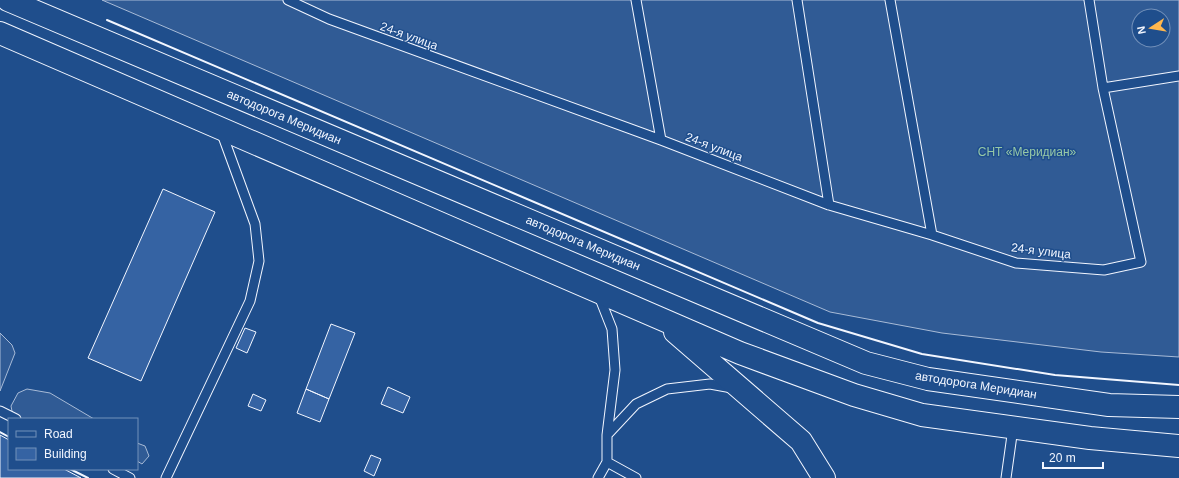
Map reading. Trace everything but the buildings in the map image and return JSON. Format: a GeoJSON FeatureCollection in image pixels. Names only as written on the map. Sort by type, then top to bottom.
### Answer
{"type":"FeatureCollection","features":[{"type":"Feature","properties":{"kind":"main road","name":"автодорога Меридиан"},"geometry":{"type":"LineString","coordinates":[[8,0],[866,363],[928,379],[1109,405],[1179,407]]}},
{"type":"Feature","properties":{"kind":"main road"},"geometry":{"type":"LineString","coordinates":[[0,33],[740,353],[854,395],[922,415],[1090,438],[1179,446]]}},
{"type":"Feature","properties":{"kind":"main road"},"geometry":{"type":"LineString","coordinates":[[657,317],[801,441],[824,478]]}},
{"type":"Feature","properties":{"kind":"lane","name":"24-я улица"},"geometry":{"type":"LineString","coordinates":[[288,0],[329,20],[661,140],[829,205],[932,235],[1016,263],[1104,270],[1141,262],[1104,88]]}},
{"type":"Feature","properties":{"kind":"lane"},"geometry":{"type":"LineString","coordinates":[[636,0],[661,140]]}},
{"type":"Feature","properties":{"kind":"lane"},"geometry":{"type":"LineString","coordinates":[[797,0],[829,205]]}},
{"type":"Feature","properties":{"kind":"lane"},"geometry":{"type":"LineString","coordinates":[[890,0],[932,235]]}},
{"type":"Feature","properties":{"kind":"lane"},"geometry":{"type":"LineString","coordinates":[[1089,0],[1104,88],[1179,76]]}},
{"type":"Feature","properties":{"kind":"lane"},"geometry":{"type":"LineString","coordinates":[[166,478],[250,301],[260,261],[255,224],[220,128]]}},
{"type":"Feature","properties":{"kind":"lane"},"geometry":{"type":"LineString","coordinates":[[598,292],[612,329],[616,370],[607,435],[607,462],[598,478]]}},
{"type":"Feature","properties":{"kind":"lane"},"geometry":{"type":"LineString","coordinates":[[607,435],[636,404],[668,389],[710,384],[742,389]]}},
{"type":"Feature","properties":{"kind":"lane"},"geometry":{"type":"LineString","coordinates":[[0,411],[14,418]]}},
{"type":"Feature","properties":{"kind":"lane"},"geometry":{"type":"LineString","coordinates":[[1006,478],[1013,428]]}},
{"type":"Feature","properties":{"kind":"lane"},"geometry":{"type":"LineString","coordinates":[[607,462],[636,478]]}},
{"type":"Feature","properties":{"kind":"lane"},"geometry":{"type":"LineString","coordinates":[[115,470],[130,478]]}},
{"type":"Feature","properties":{"kind":"shaded area","name":"СНТ «Меридиан»"},"geometry":{"type":"Polygon","coordinates":[[[102,0],[1179,0],[1179,357],[1101,352],[942,333],[830,312],[102,0]]]}},
{"type":"Feature","properties":{"kind":"shaded area"},"geometry":{"type":"Polygon","coordinates":[[[0,333],[12,345],[15,353],[0,391],[0,333]]]}},
{"type":"Feature","properties":{"kind":"shaded area"},"geometry":{"type":"Polygon","coordinates":[[[27,389],[50,393],[92,418],[19,418],[13,416],[11,406],[18,393],[27,389]]]}},
{"type":"Feature","properties":{"kind":"shaded area"},"geometry":{"type":"Polygon","coordinates":[[[138,443],[145,446],[149,456],[142,464],[138,462],[138,443]]]}},
{"type":"Feature","properties":{"kind":"wall"},"geometry":{"type":"LineString","coordinates":[[107,20],[818,323],[922,354],[1055,375],[1179,385]]}},
{"type":"Feature","properties":{"kind":"wall"},"geometry":{"type":"LineString","coordinates":[[0,432],[8,436]]}},
{"type":"Feature","properties":{"kind":"wall"},"geometry":{"type":"LineString","coordinates":[[72,470],[88,478]]}}]}
